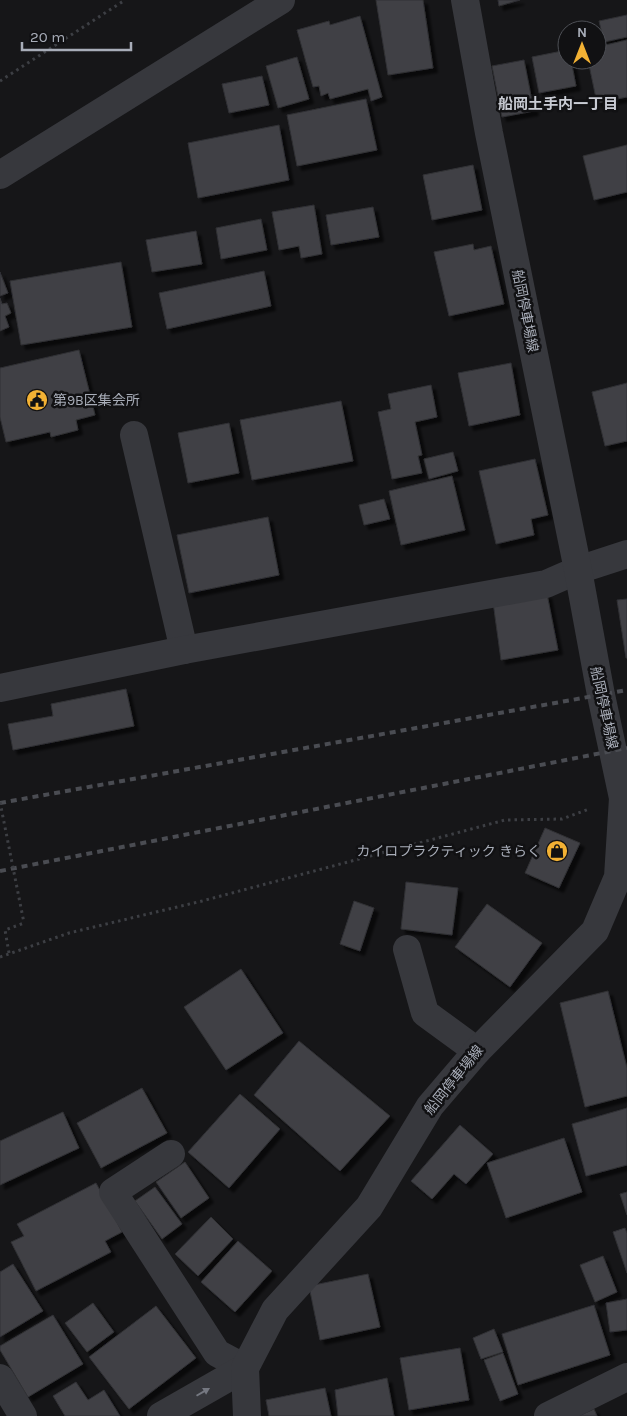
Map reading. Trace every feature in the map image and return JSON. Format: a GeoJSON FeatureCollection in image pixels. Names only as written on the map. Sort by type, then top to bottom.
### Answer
{"type":"FeatureCollection","features":[{"type":"Feature","properties":{"kind":"street"},"geometry":{"type":"LineString","coordinates":[[0,175],[281,0]]}},
{"type":"Feature","properties":{"kind":"street","name":"船岡停車場線"},"geometry":{"type":"LineString","coordinates":[[247,1416],[245,1368],[275,1310],[369,1208],[430,1106],[477,1051],[595,931],[618,877],[623,798],[491,142],[465,0]]}},
{"type":"Feature","properties":{"kind":"street"},"geometry":{"type":"LineString","coordinates":[[134,435],[184,650]]}},
{"type":"Feature","properties":{"kind":"street"},"geometry":{"type":"LineString","coordinates":[[0,688],[184,650],[546,584],[578,570],[627,554]]}},
{"type":"Feature","properties":{"kind":"street"},"geometry":{"type":"LineString","coordinates":[[407,950],[425,1013],[477,1051]]}},
{"type":"Feature","properties":{"kind":"street"},"geometry":{"type":"LineString","coordinates":[[171,1154],[113,1192],[216,1353],[245,1368]]}},
{"type":"Feature","properties":{"kind":"street"},"geometry":{"type":"LineString","coordinates":[[161,1416],[245,1368]]}},
{"type":"Feature","properties":{"kind":"street"},"geometry":{"type":"LineString","coordinates":[[548,1416],[627,1377]]}},
{"type":"Feature","properties":{"kind":"street"},"geometry":{"type":"LineString","coordinates":[[0,1378],[23,1416]]}},
{"type":"Feature","properties":{"kind":"path"},"geometry":{"type":"LineString","coordinates":[[0,81],[126,0]]}},
{"type":"Feature","properties":{"kind":"path"},"geometry":{"type":"LineString","coordinates":[[0,957],[69,933],[202,901],[505,820],[562,819],[623,798]]}},
{"type":"Feature","properties":{"kind":"path"},"geometry":{"type":"LineString","coordinates":[[0,802],[24,923],[5,930],[9,953]]}},
{"type":"Feature","properties":{"kind":"building"},"geometry":{"type":"Polygon","coordinates":[[[376,0],[423,0],[433,68],[388,75],[376,0]]]}},
{"type":"Feature","properties":{"kind":"building"},"geometry":{"type":"Polygon","coordinates":[[[498,0],[520,0],[499,6],[498,0]]]}},
{"type":"Feature","properties":{"kind":"building"},"geometry":{"type":"Polygon","coordinates":[[[627,15],[627,37],[607,41],[607,20],[604,20],[627,15]]]}},
{"type":"Feature","properties":{"kind":"building"},"geometry":{"type":"Polygon","coordinates":[[[360,16],[382,97],[371,101],[368,89],[330,99],[328,93],[321,96],[319,86],[313,87],[297,30],[329,21],[330,25],[360,16]]]}},
{"type":"Feature","properties":{"kind":"building"},"geometry":{"type":"Polygon","coordinates":[[[627,40],[627,97],[597,103],[590,70],[607,70],[607,45],[627,40]]]}},
{"type":"Feature","properties":{"kind":"building"},"geometry":{"type":"Polygon","coordinates":[[[557,52],[557,70],[573,70],[576,86],[539,93],[532,57],[557,52]]]}},
{"type":"Feature","properties":{"kind":"building"},"geometry":{"type":"Polygon","coordinates":[[[297,57],[309,99],[278,108],[266,66],[297,57]]]}},
{"type":"Feature","properties":{"kind":"building"},"geometry":{"type":"Polygon","coordinates":[[[524,60],[534,111],[502,117],[492,66],[524,60]]]}},
{"type":"Feature","properties":{"kind":"building"},"geometry":{"type":"Polygon","coordinates":[[[262,76],[269,105],[229,113],[222,84],[262,76]]]}},
{"type":"Feature","properties":{"kind":"building"},"geometry":{"type":"Polygon","coordinates":[[[366,99],[377,150],[297,166],[287,115],[366,99]]]}},
{"type":"Feature","properties":{"kind":"building"},"geometry":{"type":"Polygon","coordinates":[[[279,125],[289,180],[198,198],[188,143],[279,125]]]}},
{"type":"Feature","properties":{"kind":"building"},"geometry":{"type":"Polygon","coordinates":[[[627,145],[627,192],[594,200],[583,156],[627,145]]]}},
{"type":"Feature","properties":{"kind":"building"},"geometry":{"type":"Polygon","coordinates":[[[473,165],[482,210],[432,220],[423,175],[473,165]]]}},
{"type":"Feature","properties":{"kind":"building"},"geometry":{"type":"Polygon","coordinates":[[[314,205],[322,254],[301,258],[299,246],[279,250],[272,212],[314,205]]]}},
{"type":"Feature","properties":{"kind":"building"},"geometry":{"type":"Polygon","coordinates":[[[373,207],[379,237],[331,245],[326,215],[373,207]]]}},
{"type":"Feature","properties":{"kind":"building"},"geometry":{"type":"Polygon","coordinates":[[[261,219],[267,250],[221,259],[216,228],[261,219]]]}},
{"type":"Feature","properties":{"kind":"building"},"geometry":{"type":"Polygon","coordinates":[[[196,231],[202,264],[152,272],[146,240],[196,231]]]}},
{"type":"Feature","properties":{"kind":"building"},"geometry":{"type":"Polygon","coordinates":[[[473,244],[474,250],[491,246],[504,304],[449,316],[434,252],[473,244]]]}},
{"type":"Feature","properties":{"kind":"building"},"geometry":{"type":"Polygon","coordinates":[[[121,262],[132,327],[21,345],[10,281],[121,262]]]}},
{"type":"Feature","properties":{"kind":"building"},"geometry":{"type":"Polygon","coordinates":[[[264,271],[271,306],[167,329],[159,293],[264,271]]]}},
{"type":"Feature","properties":{"kind":"building"},"geometry":{"type":"Polygon","coordinates":[[[0,272],[8,293],[0,296],[0,272]]]}},
{"type":"Feature","properties":{"kind":"building"},"geometry":{"type":"Polygon","coordinates":[[[0,298],[2,304],[7,303],[11,313],[5,316],[9,327],[0,331],[0,298]]]}},
{"type":"Feature","properties":{"kind":"building"},"geometry":{"type":"Polygon","coordinates":[[[79,350],[95,415],[76,420],[78,430],[51,437],[50,432],[6,442],[0,417],[0,368],[79,350]]]}},
{"type":"Feature","properties":{"kind":"building"},"geometry":{"type":"Polygon","coordinates":[[[511,363],[520,415],[469,426],[458,373],[511,363]]]}},
{"type":"Feature","properties":{"kind":"building"},"geometry":{"type":"Polygon","coordinates":[[[627,383],[627,441],[605,446],[592,392],[627,383]]]}},
{"type":"Feature","properties":{"kind":"building"},"geometry":{"type":"Polygon","coordinates":[[[431,385],[437,417],[415,422],[422,455],[418,456],[422,473],[392,479],[378,412],[391,409],[388,394],[431,385]]]}},
{"type":"Feature","properties":{"kind":"building"},"geometry":{"type":"Polygon","coordinates":[[[341,401],[353,461],[252,480],[240,420],[341,401]]]}},
{"type":"Feature","properties":{"kind":"building"},"geometry":{"type":"Polygon","coordinates":[[[229,423],[239,473],[188,483],[178,433],[229,423]]]}},
{"type":"Feature","properties":{"kind":"building"},"geometry":{"type":"Polygon","coordinates":[[[453,452],[458,471],[429,479],[424,459],[453,452]]]}},
{"type":"Feature","properties":{"kind":"building"},"geometry":{"type":"Polygon","coordinates":[[[535,459],[548,515],[531,519],[534,535],[496,544],[479,471],[535,459]]]}},
{"type":"Feature","properties":{"kind":"building"},"geometry":{"type":"Polygon","coordinates":[[[452,476],[465,530],[401,545],[389,491],[452,476]]]}},
{"type":"Feature","properties":{"kind":"building"},"geometry":{"type":"Polygon","coordinates":[[[384,499],[390,519],[364,525],[359,505],[384,499]]]}},
{"type":"Feature","properties":{"kind":"building"},"geometry":{"type":"Polygon","coordinates":[[[268,517],[279,575],[189,593],[177,535],[268,517]]]}},
{"type":"Feature","properties":{"kind":"building"},"geometry":{"type":"Polygon","coordinates":[[[547,594],[558,650],[501,660],[493,602],[547,594]]]}},
{"type":"Feature","properties":{"kind":"building"},"geometry":{"type":"Polygon","coordinates":[[[627,599],[627,658],[626,658],[617,600],[627,599]]]}},
{"type":"Feature","properties":{"kind":"building"},"geometry":{"type":"Polygon","coordinates":[[[126,689],[134,726],[13,750],[8,724],[53,716],[51,704],[126,689]]]}},
{"type":"Feature","properties":{"kind":"building"},"geometry":{"type":"Polygon","coordinates":[[[545,828],[580,843],[559,888],[525,873],[545,828]]]}},
{"type":"Feature","properties":{"kind":"building"},"geometry":{"type":"Polygon","coordinates":[[[406,882],[458,888],[452,935],[401,929],[406,882]]]}},
{"type":"Feature","properties":{"kind":"building"},"geometry":{"type":"Polygon","coordinates":[[[354,901],[374,908],[360,951],[340,944],[354,901]]]}},
{"type":"Feature","properties":{"kind":"building"},"geometry":{"type":"Polygon","coordinates":[[[487,904],[542,943],[510,987],[455,947],[487,904]]]}},
{"type":"Feature","properties":{"kind":"building"},"geometry":{"type":"Polygon","coordinates":[[[241,969],[283,1033],[226,1070],[184,1007],[241,969]]]}},
{"type":"Feature","properties":{"kind":"building"},"geometry":{"type":"Polygon","coordinates":[[[608,991],[627,1068],[627,1096],[585,1107],[560,1003],[608,991]]]}},
{"type":"Feature","properties":{"kind":"building"},"geometry":{"type":"Polygon","coordinates":[[[299,1041],[390,1116],[340,1171],[254,1095],[299,1041]]]}},
{"type":"Feature","properties":{"kind":"building"},"geometry":{"type":"Polygon","coordinates":[[[142,1088],[167,1133],[101,1168],[77,1123],[142,1088]]]}},
{"type":"Feature","properties":{"kind":"building"},"geometry":{"type":"Polygon","coordinates":[[[240,1094],[280,1129],[229,1188],[188,1152],[240,1094]]]}},
{"type":"Feature","properties":{"kind":"building"},"geometry":{"type":"Polygon","coordinates":[[[627,1108],[627,1165],[586,1176],[572,1124],[627,1108]]]}},
{"type":"Feature","properties":{"kind":"building"},"geometry":{"type":"Polygon","coordinates":[[[63,1112],[79,1148],[0,1185],[0,1141],[63,1112]]]}},
{"type":"Feature","properties":{"kind":"building"},"geometry":{"type":"Polygon","coordinates":[[[460,1125],[493,1154],[466,1184],[454,1174],[432,1199],[411,1181],[460,1125]]]}},
{"type":"Feature","properties":{"kind":"building"},"geometry":{"type":"Polygon","coordinates":[[[564,1138],[582,1192],[506,1218],[487,1163],[564,1138]]]}},
{"type":"Feature","properties":{"kind":"building"},"geometry":{"type":"Polygon","coordinates":[[[185,1162],[209,1198],[181,1218],[156,1182],[185,1162]]]}},
{"type":"Feature","properties":{"kind":"building"},"geometry":{"type":"Polygon","coordinates":[[[96,1183],[122,1232],[105,1241],[111,1252],[36,1291],[11,1242],[24,1236],[17,1224],[96,1183]]]}},
{"type":"Feature","properties":{"kind":"building"},"geometry":{"type":"Polygon","coordinates":[[[155,1187],[182,1224],[162,1239],[135,1201],[155,1187]]]}},
{"type":"Feature","properties":{"kind":"building"},"geometry":{"type":"Polygon","coordinates":[[[627,1192],[627,1215],[620,1194],[627,1192]]]}},
{"type":"Feature","properties":{"kind":"building"},"geometry":{"type":"Polygon","coordinates":[[[211,1217],[233,1239],[198,1276],[175,1254],[211,1217]]]}},
{"type":"Feature","properties":{"kind":"building"},"geometry":{"type":"Polygon","coordinates":[[[625,1228],[627,1233],[627,1273],[613,1232],[625,1228]]]}},
{"type":"Feature","properties":{"kind":"building"},"geometry":{"type":"Polygon","coordinates":[[[238,1241],[272,1271],[235,1312],[201,1282],[238,1241]]]}},
{"type":"Feature","properties":{"kind":"building"},"geometry":{"type":"Polygon","coordinates":[[[603,1256],[617,1292],[595,1302],[580,1265],[603,1256]]]}},
{"type":"Feature","properties":{"kind":"building"},"geometry":{"type":"Polygon","coordinates":[[[13,1264],[43,1311],[0,1337],[0,1272],[13,1264]]]}},
{"type":"Feature","properties":{"kind":"building"},"geometry":{"type":"Polygon","coordinates":[[[368,1274],[380,1327],[320,1340],[309,1286],[368,1274]]]}},
{"type":"Feature","properties":{"kind":"building"},"geometry":{"type":"Polygon","coordinates":[[[627,1299],[627,1330],[610,1332],[606,1303],[627,1299]]]}},
{"type":"Feature","properties":{"kind":"building"},"geometry":{"type":"Polygon","coordinates":[[[93,1303],[114,1332],[87,1352],[65,1323],[93,1303]]]}},
{"type":"Feature","properties":{"kind":"building"},"geometry":{"type":"Polygon","coordinates":[[[594,1305],[610,1355],[518,1385],[502,1334],[594,1305]]]}},
{"type":"Feature","properties":{"kind":"building"},"geometry":{"type":"Polygon","coordinates":[[[156,1306],[196,1358],[129,1409],[89,1357],[156,1306]]]}},
{"type":"Feature","properties":{"kind":"building"},"geometry":{"type":"Polygon","coordinates":[[[53,1315],[83,1364],[28,1397],[0,1350],[0,1346],[53,1315]]]}},
{"type":"Feature","properties":{"kind":"building"},"geometry":{"type":"Polygon","coordinates":[[[494,1329],[503,1352],[481,1359],[473,1338],[494,1329]]]}},
{"type":"Feature","properties":{"kind":"building"},"geometry":{"type":"Polygon","coordinates":[[[460,1348],[469,1400],[409,1410],[400,1358],[460,1348]]]}},
{"type":"Feature","properties":{"kind":"building"},"geometry":{"type":"Polygon","coordinates":[[[503,1353],[518,1394],[500,1401],[484,1360],[503,1353]]]}},
{"type":"Feature","properties":{"kind":"building"},"geometry":{"type":"Polygon","coordinates":[[[387,1378],[394,1416],[338,1416],[335,1390],[387,1378]]]}},
{"type":"Feature","properties":{"kind":"building"},"geometry":{"type":"Polygon","coordinates":[[[76,1382],[88,1400],[104,1390],[120,1416],[65,1416],[53,1396],[76,1382]]]}},
{"type":"Feature","properties":{"kind":"building"},"geometry":{"type":"Polygon","coordinates":[[[325,1388],[331,1416],[269,1416],[266,1400],[325,1388]]]}},
{"type":"Feature","properties":{"kind":"building"},"geometry":{"type":"Polygon","coordinates":[[[594,1409],[597,1416],[579,1416],[594,1409]]]}},
{"type":"Feature","properties":{"kind":"railway"},"geometry":{"type":"LineString","coordinates":[[0,803],[627,690]]}},
{"type":"Feature","properties":{"kind":"railway"},"geometry":{"type":"LineString","coordinates":[[0,871],[627,748]]}},
{"type":"Feature","properties":{"kind":"place","name":"第9B区集会所"},"geometry":{"type":"Point","coordinates":[37,400]}},
{"type":"Feature","properties":{"kind":"place","name":"カイロプラクティック きらく"},"geometry":{"type":"Point","coordinates":[557,851]}},
{"type":"Feature","properties":{"kind":"district","name":"船岡土手内一丁目"},"geometry":{"type":"Point","coordinates":[558,104]}}]}
